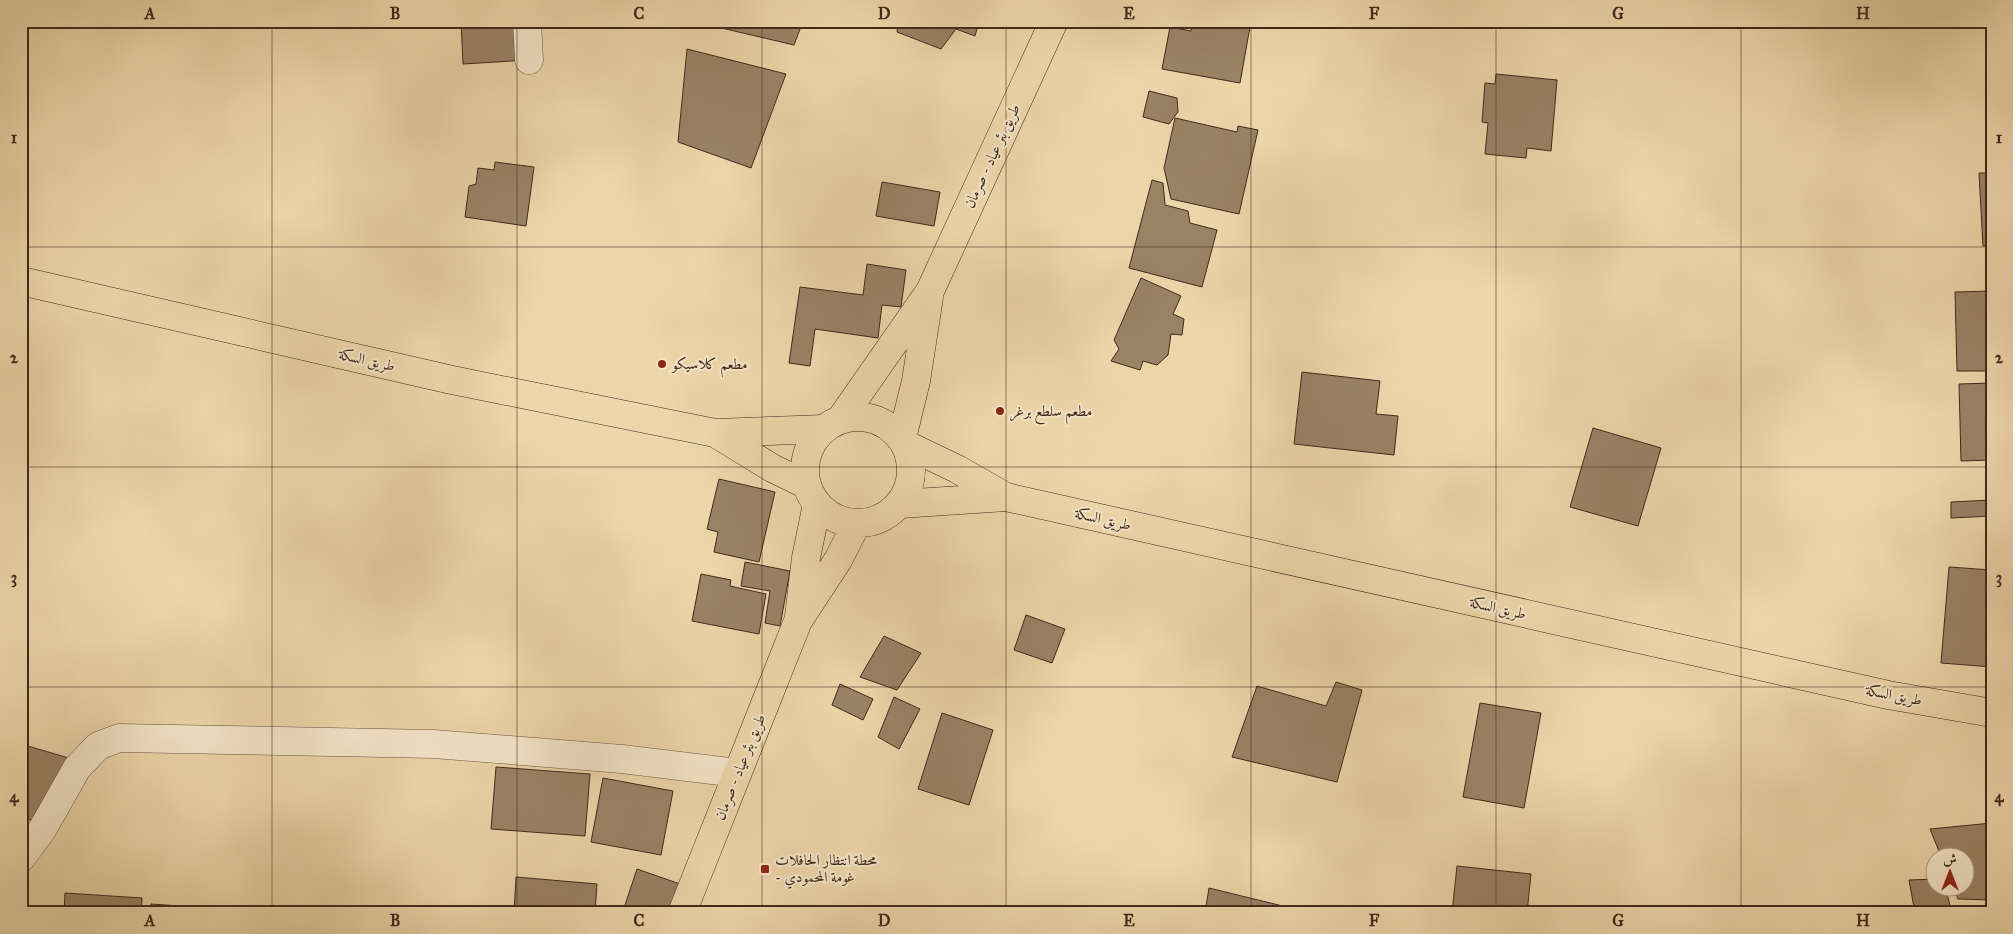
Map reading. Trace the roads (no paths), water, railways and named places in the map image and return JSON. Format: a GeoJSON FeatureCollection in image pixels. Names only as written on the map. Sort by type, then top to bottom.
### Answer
{"type":"FeatureCollection","features":[{"type":"Feature","properties":{"kind":"main road","name":"طريق بئر عياد - صرمان"},"geometry":{"type":"LineString","coordinates":[[930,291],[1054,21]]}},
{"type":"Feature","properties":{"kind":"main road","name":"طريق السكة"},"geometry":{"type":"LineString","coordinates":[[21,281],[452,380],[715,433]]}},
{"type":"Feature","properties":{"kind":"main road"},"geometry":{"type":"LineString","coordinates":[[798,621],[812,495],[805,465],[811,446],[832,424],[930,291]]}},
{"type":"Feature","properties":{"kind":"main road"},"geometry":{"type":"LineString","coordinates":[[715,433],[812,495],[835,518],[856,523],[888,515],[900,504],[911,479],[911,461],[904,441],[916,381],[930,291]]}},
{"type":"Feature","properties":{"kind":"main road"},"geometry":{"type":"LineString","coordinates":[[715,433],[832,424],[859,416],[878,420],[904,441]]}},
{"type":"Feature","properties":{"kind":"main road","name":"طريق السكة"},"geometry":{"type":"LineString","coordinates":[[904,441],[1006,497]]}},
{"type":"Feature","properties":{"kind":"main road","name":"طريق السكة"},"geometry":{"type":"LineString","coordinates":[[900,504],[1006,497],[1888,695],[1992,713]]}},
{"type":"Feature","properties":{"kind":"main road"},"geometry":{"type":"LineString","coordinates":[[798,621],[838,560],[856,523]]}},
{"type":"Feature","properties":{"kind":"main road","name":"طريق بئر عياد - صرمان"},"geometry":{"type":"LineString","coordinates":[[682,913],[798,621]]}},
{"type":"Feature","properties":{"kind":"street"},"geometry":{"type":"LineString","coordinates":[[527,21],[529,60]]}},
{"type":"Feature","properties":{"kind":"street"},"geometry":{"type":"LineString","coordinates":[[21,858],[42,830],[77,768],[98,746],[119,738],[434,744],[622,759],[737,774]]}},
{"type":"Feature","properties":{"kind":"place","name":"مطعم كلاسيكو"},"geometry":{"type":"Point","coordinates":[662,364]}},
{"type":"Feature","properties":{"kind":"place","name":"مطعم سلطع برغر"},"geometry":{"type":"Point","coordinates":[1000,411]}},
{"type":"Feature","properties":{"kind":"place","name":"محطة انتظار الحافلات - غومة المحمودي"},"geometry":{"type":"Point","coordinates":[765,869]}}]}
